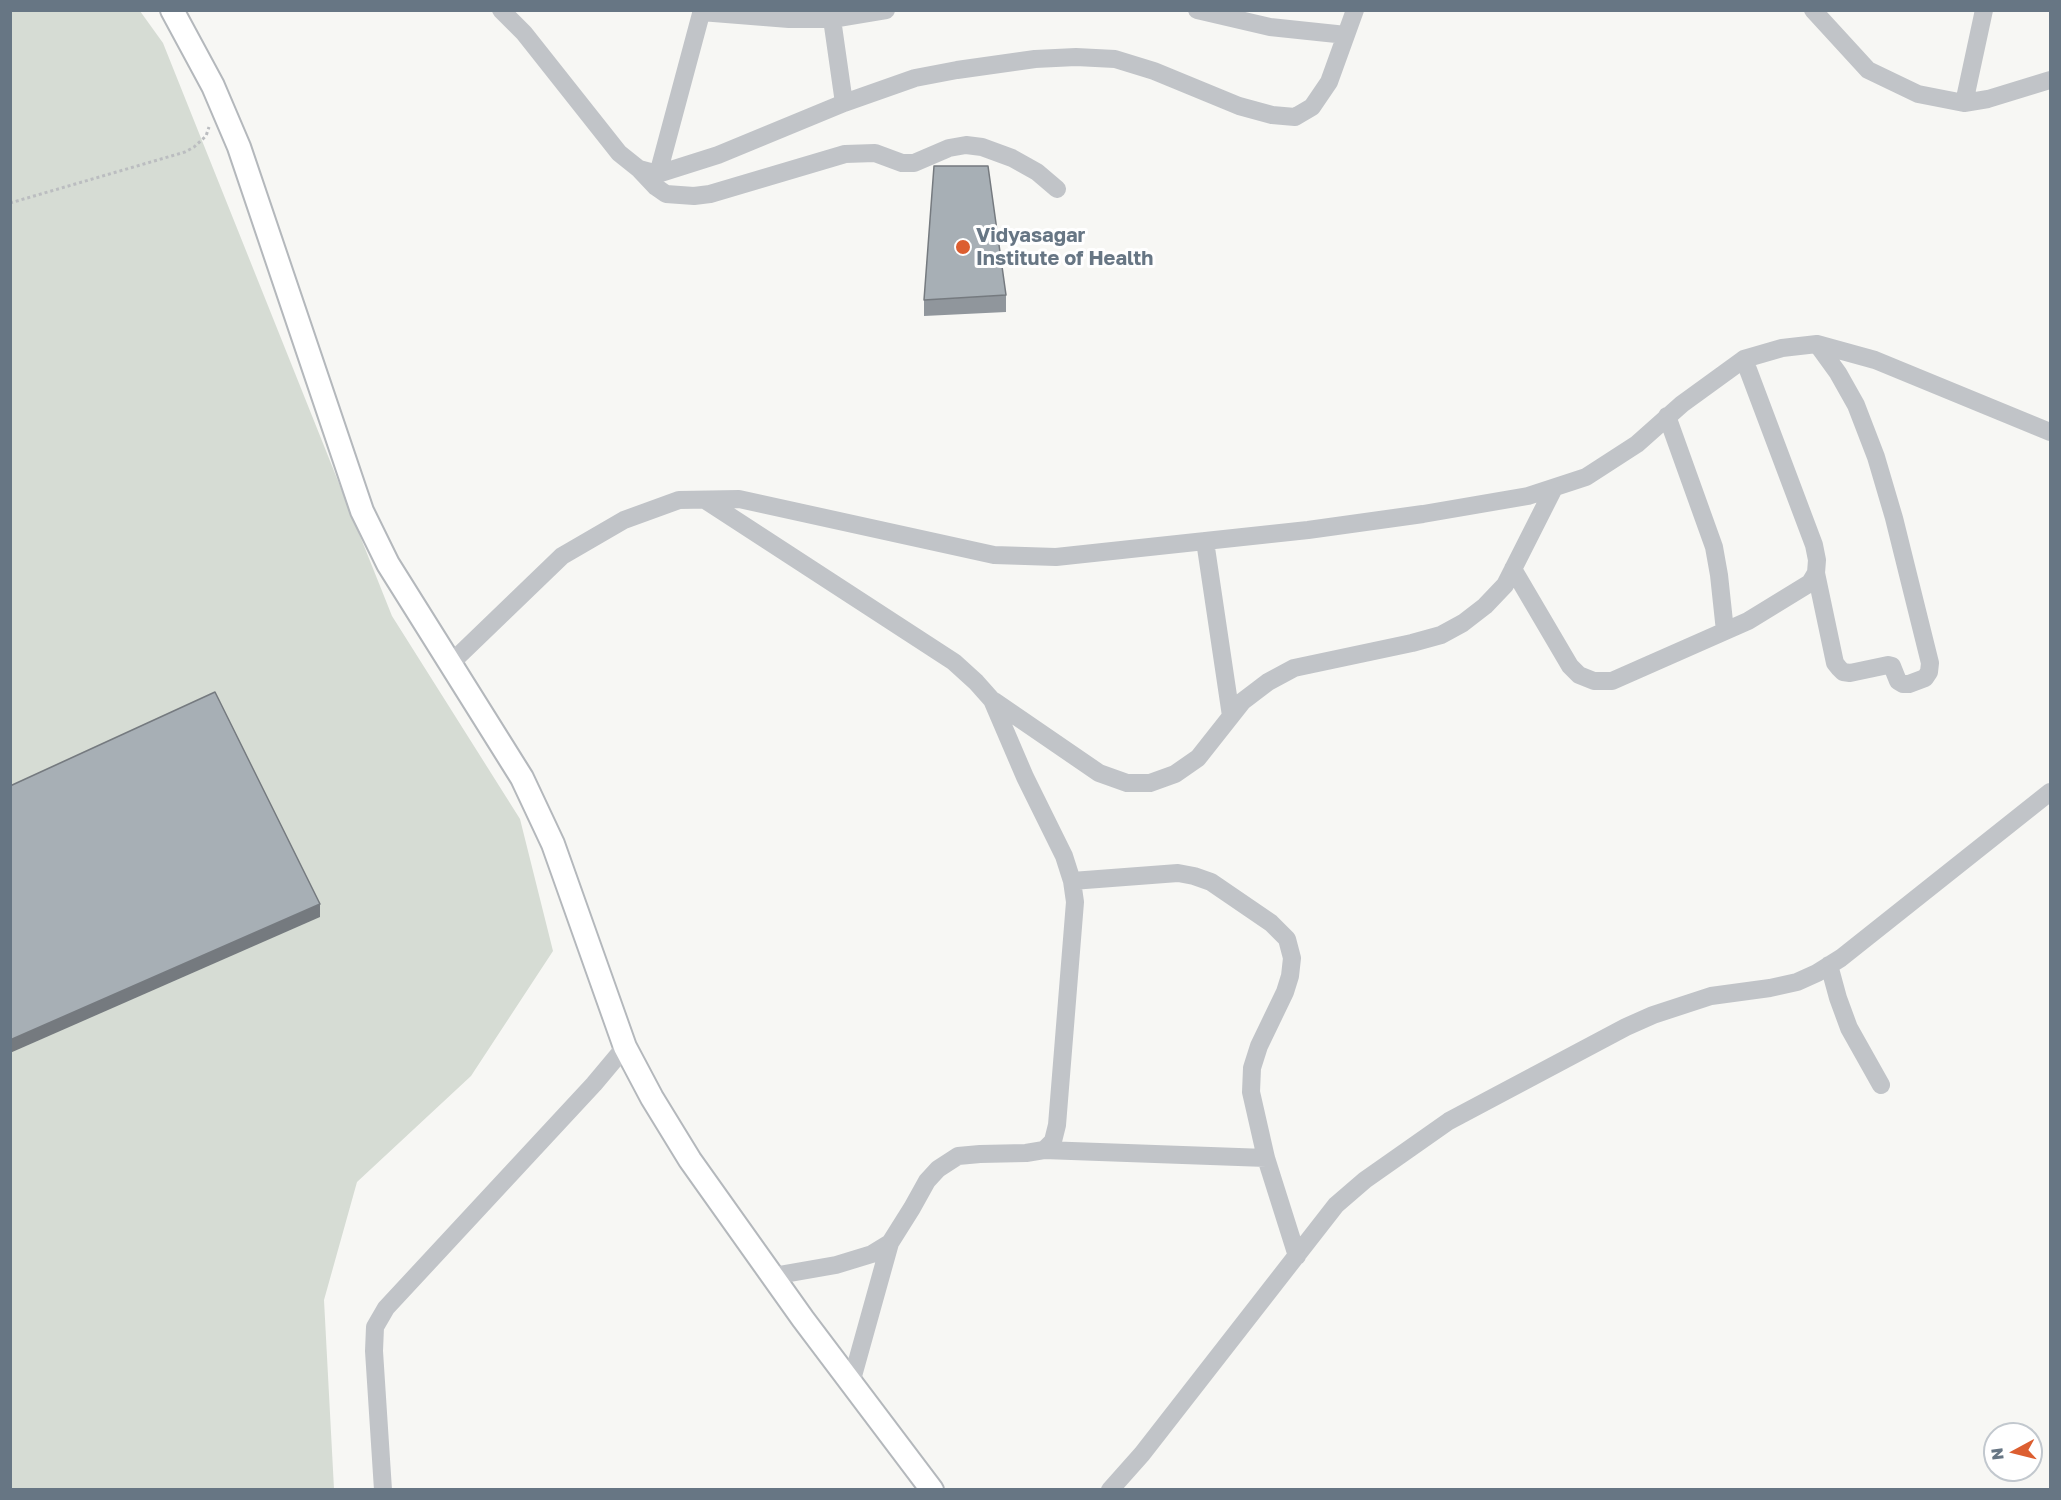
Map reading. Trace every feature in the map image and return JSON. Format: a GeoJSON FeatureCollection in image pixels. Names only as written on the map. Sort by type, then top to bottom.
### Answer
{"type":"FeatureCollection","features":[{"type":"Feature","properties":{"kind":"main road"},"geometry":{"type":"LineString","coordinates":[[171,10],[213,86],[239,147],[362,511],[388,564],[522,778],[553,844],[625,1047],[652,1098],[690,1161],[772,1276],[932,1490]]}},
{"type":"Feature","properties":{"kind":"street"},"geometry":{"type":"LineString","coordinates":[[501,10],[524,33],[619,153],[666,194],[694,196],[710,194],[845,154],[875,153],[902,163],[914,163],[949,148],[966,145],[982,147],[1012,159],[1037,172],[1057,189]]}},
{"type":"Feature","properties":{"kind":"street"},"geometry":{"type":"LineString","coordinates":[[658,174],[702,11],[789,19],[886,10]]}},
{"type":"Feature","properties":{"kind":"street"},"geometry":{"type":"LineString","coordinates":[[1197,10],[1270,27],[1346,35]]}},
{"type":"Feature","properties":{"kind":"street"},"geometry":{"type":"LineString","coordinates":[[639,169],[658,174],[718,155],[844,103],[915,78],[1035,60],[1076,57],[1115,59],[1154,71],[1239,106],[1272,115],[1295,117],[1312,107],[1329,82],[1355,10]]}},
{"type":"Feature","properties":{"kind":"street"},"geometry":{"type":"LineString","coordinates":[[1813,10],[1868,70],[1918,94],[1964,103],[1988,99],[2050,80]]}},
{"type":"Feature","properties":{"kind":"street"},"geometry":{"type":"LineString","coordinates":[[1964,103],[1984,10]]}},
{"type":"Feature","properties":{"kind":"street"},"geometry":{"type":"LineString","coordinates":[[833,15],[844,103]]}},
{"type":"Feature","properties":{"kind":"street"},"geometry":{"type":"LineString","coordinates":[[451,663],[562,556],[624,519],[679,500],[739,500],[994,555],[1056,557],[1308,530],[1528,496],[1586,477],[1636,444],[1717,377],[1744,359],[1782,348],[1817,344],[1875,360],[2050,432]]}},
{"type":"Feature","properties":{"kind":"street"},"geometry":{"type":"LineString","coordinates":[[1744,359],[1814,545],[1817,560],[1816,573],[1835,663],[1843,672],[1850,673],[1888,665],[1892,666],[1899,681],[1903,684],[1918,682],[1929,672],[1930,663],[1894,518],[1876,457],[1856,405],[1838,373],[1817,344]]}},
{"type":"Feature","properties":{"kind":"street"},"geometry":{"type":"LineString","coordinates":[[1667,417],[1714,547],[1725,632]]}},
{"type":"Feature","properties":{"kind":"street"},"geometry":{"type":"LineString","coordinates":[[705,500],[954,662],[992,700],[1099,773],[1127,783],[1150,783],[1175,774],[1198,758],[1243,700],[1268,682],[1294,668],[1441,635],[1463,623],[1485,606],[1505,585],[1554,488]]}},
{"type":"Feature","properties":{"kind":"street"},"geometry":{"type":"LineString","coordinates":[[1205,541],[1231,716]]}},
{"type":"Feature","properties":{"kind":"street"},"geometry":{"type":"LineString","coordinates":[[1513,569],[1570,666],[1579,675],[1594,681],[1612,681],[1748,621],[1810,583],[1816,573]]}},
{"type":"Feature","properties":{"kind":"street"},"geometry":{"type":"LineString","coordinates":[[992,700],[1025,777],[1064,856],[1072,881],[1075,902],[1057,1125],[1053,1141],[1044,1150]]}},
{"type":"Feature","properties":{"kind":"street"},"geometry":{"type":"LineString","coordinates":[[1110,1490],[1142,1454],[1336,1205],[1365,1180],[1449,1121],[1653,1015],[1711,996],[1797,982],[1829,965],[2050,792]]}},
{"type":"Feature","properties":{"kind":"street"},"geometry":{"type":"LineString","coordinates":[[1072,881],[1179,873],[1194,876],[1211,882],[1254,911],[1271,923],[1287,939],[1292,958],[1290,976],[1285,992],[1259,1046],[1252,1068],[1251,1092],[1266,1158],[1297,1256]]}},
{"type":"Feature","properties":{"kind":"street"},"geometry":{"type":"LineString","coordinates":[[1829,965],[1849,1028],[1881,1085]]}},
{"type":"Feature","properties":{"kind":"street"},"geometry":{"type":"LineString","coordinates":[[383,1490],[374,1351],[375,1327],[386,1308],[594,1084],[625,1047]]}},
{"type":"Feature","properties":{"kind":"street"},"geometry":{"type":"LineString","coordinates":[[852,1383],[890,1243],[927,1181],[938,1168],[958,1156],[1044,1150],[1266,1158]]}},
{"type":"Feature","properties":{"kind":"street"},"geometry":{"type":"LineString","coordinates":[[772,1276],[856,1260],[890,1243]]}},
{"type":"Feature","properties":{"kind":"path"},"geometry":{"type":"LineString","coordinates":[[10,203],[185,152],[206,136],[211,121]]}},
{"type":"Feature","properties":{"kind":"shaded area"},"geometry":{"type":"Polygon","coordinates":[[[10,11],[140,11],[163,43],[392,616],[520,819],[553,951],[471,1076],[357,1182],[324,1300],[334,1489],[11,1489],[10,11]]]}},
{"type":"Feature","properties":{"kind":"building","name":"Vidyasagar Institute of Health"},"geometry":{"type":"Polygon","coordinates":[[[934,166],[988,166],[1006,295],[924,300],[934,166]]]}},
{"type":"Feature","properties":{"kind":"building"},"geometry":{"type":"Polygon","coordinates":[[[215,692],[320,904],[10,1040],[10,786],[215,692]]]}},
{"type":"Feature","properties":{"kind":"place","name":"Vidyasagar Institute of Health"},"geometry":{"type":"Point","coordinates":[963,247]}}]}
